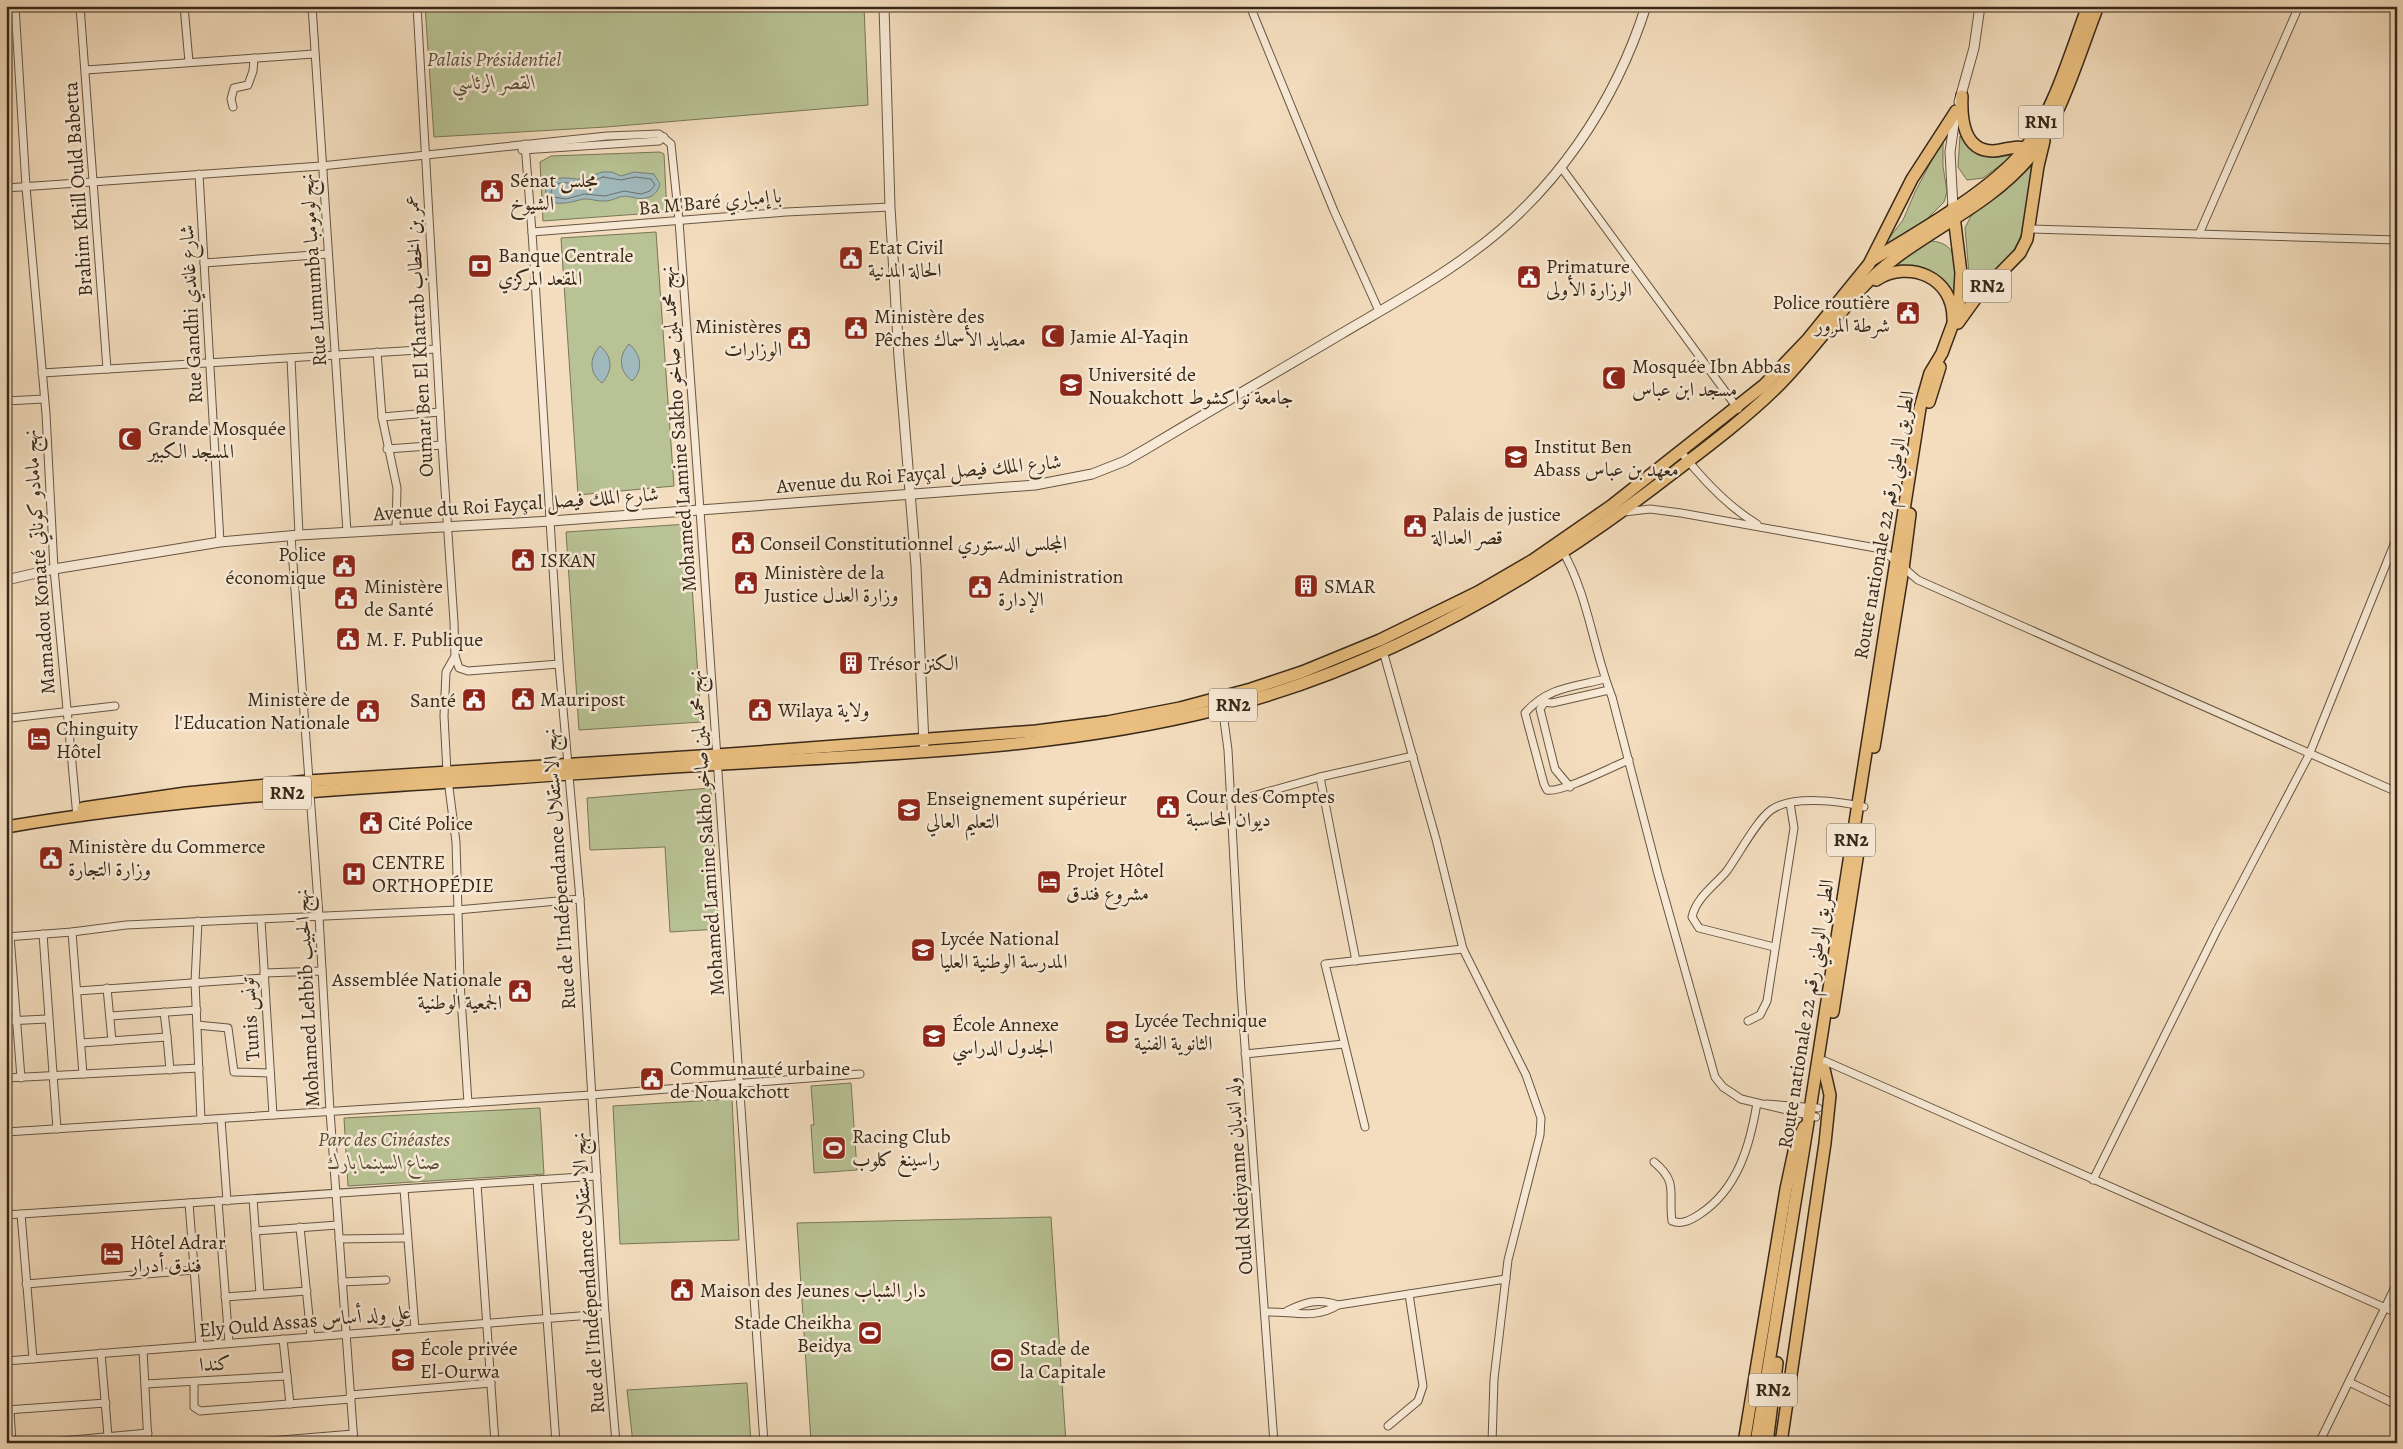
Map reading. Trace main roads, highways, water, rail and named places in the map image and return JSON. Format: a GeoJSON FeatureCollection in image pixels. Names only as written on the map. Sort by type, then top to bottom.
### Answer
{"type":"FeatureCollection","features":[{"type":"Feature","properties":{"kind":"highway","name":"RN1"},"geometry":{"type":"LineString","coordinates":[[2028,151],[2046,112],[2088,6]]}},
{"type":"Feature","properties":{"kind":"highway","name":"RN1"},"geometry":{"type":"LineString","coordinates":[[1954,213],[2003,182],[2028,151],[2046,134],[2098,6]]}},
{"type":"Feature","properties":{"kind":"highway"},"geometry":{"type":"LineString","coordinates":[[1962,96],[1963,125],[1972,142],[1980,148],[1992,151],[2028,151],[2038,166]]}},
{"type":"Feature","properties":{"kind":"highway"},"geometry":{"type":"LineString","coordinates":[[1872,260],[1912,179],[1956,111]]}},
{"type":"Feature","properties":{"kind":"highway","name":"RN2"},"geometry":{"type":"LineString","coordinates":[[1951,332],[1976,298],[2020,253],[2030,229],[2038,166],[2046,134]]}},
{"type":"Feature","properties":{"kind":"highway","name":"RN2"},"geometry":{"type":"LineString","coordinates":[[1741,412],[1764,384],[1808,340],[1872,260],[1954,213]]}},
{"type":"Feature","properties":{"kind":"highway","name":"RN2"},"geometry":{"type":"LineString","coordinates":[[1221,703],[1380,640],[1478,592],[1622,512],[1685,457],[1741,412],[1773,390],[1815,346],[1864,286],[1884,265],[1954,213]]}},
{"type":"Feature","properties":{"kind":"highway","name":"RN2"},"geometry":{"type":"LineString","coordinates":[[1942,353],[1959,307],[1962,289],[1954,213]]}},
{"type":"Feature","properties":{"kind":"highway"},"geometry":{"type":"LineString","coordinates":[[1864,286],[1891,272],[1908,270],[1924,274],[1938,283],[1948,296],[1953,312],[1951,332]]}},
{"type":"Feature","properties":{"kind":"highway","name":"Route nationale 22 الطريق الوطني رقم"},"geometry":{"type":"LineString","coordinates":[[1812,1114],[1824,1065],[1896,559],[1920,408],[1930,373],[1942,353]]}},
{"type":"Feature","properties":{"kind":"highway","name":"Route nationale 22 الطريق الوطني رقم"},"geometry":{"type":"LineString","coordinates":[[1789,1265],[1860,806],[1903,569],[1923,429],[1942,353]]}},
{"type":"Feature","properties":{"kind":"highway","name":"RN2"},"geometry":{"type":"LineString","coordinates":[[6,827],[186,793],[923,746],[1107,722],[1221,703],[1305,682],[1383,650],[1483,600],[1560,547],[1611,506],[1685,457]]}},
{"type":"Feature","properties":{"kind":"highway","name":"RN2"},"geometry":{"type":"LineString","coordinates":[[6,819],[76,813]]}},
{"type":"Feature","properties":{"kind":"highway"},"geometry":{"type":"LineString","coordinates":[[1781,1443],[1825,1143],[1830,1095],[1824,1065]]}},
{"type":"Feature","properties":{"kind":"highway"},"geometry":{"type":"LineString","coordinates":[[1744,1443],[1786,1189],[1795,1147],[1802,1130],[1812,1114]]}},
{"type":"Feature","properties":{"kind":"highway","name":"RN2"},"geometry":{"type":"LineString","coordinates":[[1756,1443],[1789,1265]]}},
{"type":"Feature","properties":{"kind":"highway","name":"RN2"},"geometry":{"type":"LineString","coordinates":[[1767,1443],[1789,1265]]}},
{"type":"Feature","properties":{"kind":"water"},"geometry":{"type":"Polygon","coordinates":[[[602,172],[612,172],[621,176],[634,172],[654,174],[660,184],[652,196],[644,198],[625,196],[608,201],[585,199],[559,203],[549,200],[546,195],[546,188],[550,183],[559,178],[583,179],[602,172]]]}},
{"type":"Feature","properties":{"kind":"water"},"geometry":{"type":"Polygon","coordinates":[[[629,344],[636,352],[640,362],[636,377],[632,381],[624,373],[621,363],[623,353],[629,344]]]}},
{"type":"Feature","properties":{"kind":"water"},"geometry":{"type":"Polygon","coordinates":[[[600,346],[607,355],[610,364],[608,374],[602,383],[595,375],[592,365],[594,355],[600,346]]]}},
{"type":"Feature","properties":{"kind":"place","name":"Sénat مجلس الشيوخ"},"geometry":{"type":"Point","coordinates":[492,191]}},
{"type":"Feature","properties":{"kind":"place","name":"Etat Civil الحالة المدنية"},"geometry":{"type":"Point","coordinates":[851,258]}},
{"type":"Feature","properties":{"kind":"place","name":"Banque Centrale المقعد المركزي"},"geometry":{"type":"Point","coordinates":[480,266]}},
{"type":"Feature","properties":{"kind":"place","name":"Primature الوزارة الأولى"},"geometry":{"type":"Point","coordinates":[1529,277]}},
{"type":"Feature","properties":{"kind":"place","name":"Police routière شرطة المرور"},"geometry":{"type":"Point","coordinates":[1908,313]}},
{"type":"Feature","properties":{"kind":"place","name":"Ministère des Pêches مصايد الأسماك"},"geometry":{"type":"Point","coordinates":[856,328]}},
{"type":"Feature","properties":{"kind":"place","name":"Jamie Al-Yaqin"},"geometry":{"type":"Point","coordinates":[1053,336]}},
{"type":"Feature","properties":{"kind":"place","name":"Ministères الوزارات"},"geometry":{"type":"Point","coordinates":[799,338]}},
{"type":"Feature","properties":{"kind":"place","name":"Mosquée Ibn Abbas مسجد ابن عباس"},"geometry":{"type":"Point","coordinates":[1614,378]}},
{"type":"Feature","properties":{"kind":"place","name":"Université de Nouakchott جامعة نواكشوط"},"geometry":{"type":"Point","coordinates":[1071,385]}},
{"type":"Feature","properties":{"kind":"place","name":"Grande Mosquée المسجد الكبير"},"geometry":{"type":"Point","coordinates":[130,439]}},
{"type":"Feature","properties":{"kind":"place","name":"Institut Ben Abass معهد بن عباس"},"geometry":{"type":"Point","coordinates":[1516,457]}},
{"type":"Feature","properties":{"kind":"place","name":"Palais de justice قصر العدالة"},"geometry":{"type":"Point","coordinates":[1415,526]}},
{"type":"Feature","properties":{"kind":"place","name":"Conseil Constitutionnel المجلس الدستوري"},"geometry":{"type":"Point","coordinates":[743,543]}},
{"type":"Feature","properties":{"kind":"place","name":"ISKAN"},"geometry":{"type":"Point","coordinates":[523,560]}},
{"type":"Feature","properties":{"kind":"place","name":"Police économique"},"geometry":{"type":"Point","coordinates":[344,566]}},
{"type":"Feature","properties":{"kind":"place","name":"Ministère de la Justice وزارة العدل"},"geometry":{"type":"Point","coordinates":[746,583]}},
{"type":"Feature","properties":{"kind":"place","name":"SMAR"},"geometry":{"type":"Point","coordinates":[1306,586]}},
{"type":"Feature","properties":{"kind":"place","name":"Administration الإدارة"},"geometry":{"type":"Point","coordinates":[980,587]}},
{"type":"Feature","properties":{"kind":"place","name":"Ministère de Santé"},"geometry":{"type":"Point","coordinates":[346,598]}},
{"type":"Feature","properties":{"kind":"place","name":"M. F. Publique"},"geometry":{"type":"Point","coordinates":[348,639]}},
{"type":"Feature","properties":{"kind":"place","name":"Trésor الكنز"},"geometry":{"type":"Point","coordinates":[851,663]}},
{"type":"Feature","properties":{"kind":"place","name":"Mauripost"},"geometry":{"type":"Point","coordinates":[523,699]}},
{"type":"Feature","properties":{"kind":"place","name":"Santé"},"geometry":{"type":"Point","coordinates":[474,700]}},
{"type":"Feature","properties":{"kind":"place","name":"Wilaya ولاية"},"geometry":{"type":"Point","coordinates":[760,710]}},
{"type":"Feature","properties":{"kind":"place","name":"Ministère de l'Education Nationale"},"geometry":{"type":"Point","coordinates":[368,711]}},
{"type":"Feature","properties":{"kind":"place","name":"Chinguity Hôtel"},"geometry":{"type":"Point","coordinates":[39,739]}},
{"type":"Feature","properties":{"kind":"place","name":"Cour des Comptes ديوان المحاسبة"},"geometry":{"type":"Point","coordinates":[1168,807]}},
{"type":"Feature","properties":{"kind":"place","name":"Enseignement supérieur التعليم العالي"},"geometry":{"type":"Point","coordinates":[909,810]}},
{"type":"Feature","properties":{"kind":"place","name":"Cité Police"},"geometry":{"type":"Point","coordinates":[371,823]}},
{"type":"Feature","properties":{"kind":"place","name":"Ministère du Commerce وزارة التجارة"},"geometry":{"type":"Point","coordinates":[51,858]}},
{"type":"Feature","properties":{"kind":"place","name":"CENTRE ORTHOPÉDIE"},"geometry":{"type":"Point","coordinates":[354,874]}},
{"type":"Feature","properties":{"kind":"place","name":"Projet Hôtel مشروع فندق"},"geometry":{"type":"Point","coordinates":[1049,882]}},
{"type":"Feature","properties":{"kind":"place","name":"Lycée National المدرسة الوطنية العليا"},"geometry":{"type":"Point","coordinates":[923,950]}},
{"type":"Feature","properties":{"kind":"place","name":"Assemblée Nationale الجمعية الوطنية"},"geometry":{"type":"Point","coordinates":[520,991]}},
{"type":"Feature","properties":{"kind":"place","name":"Lycée Technique الثانوية الفنية"},"geometry":{"type":"Point","coordinates":[1117,1032]}},
{"type":"Feature","properties":{"kind":"place","name":"École Annexe الجدول الدراسي"},"geometry":{"type":"Point","coordinates":[934,1036]}},
{"type":"Feature","properties":{"kind":"place","name":"Communauté urbaine de Nouakchott"},"geometry":{"type":"Point","coordinates":[652,1079]}},
{"type":"Feature","properties":{"kind":"place","name":"Racing Club راسينغ كلوب"},"geometry":{"type":"Point","coordinates":[834,1148]}},
{"type":"Feature","properties":{"kind":"place","name":"Hôtel Adrar فندق أدرار"},"geometry":{"type":"Point","coordinates":[112,1254]}},
{"type":"Feature","properties":{"kind":"place","name":"Maison des Jeunes دار الشباب"},"geometry":{"type":"Point","coordinates":[682,1290]}},
{"type":"Feature","properties":{"kind":"place","name":"Stade Cheikha Beidya"},"geometry":{"type":"Point","coordinates":[870,1333]}},
{"type":"Feature","properties":{"kind":"place","name":"École privée El-Ourwa"},"geometry":{"type":"Point","coordinates":[403,1360]}},
{"type":"Feature","properties":{"kind":"place","name":"Stade de la Capitale"},"geometry":{"type":"Point","coordinates":[1002,1360]}},
{"type":"Feature","properties":{"kind":"park label","name":"Palais Présidentiel القصر الرئاسي"},"geometry":{"type":"Point","coordinates":[494,70]}},
{"type":"Feature","properties":{"kind":"park label","name":"Parc des Cinéastes صناع السينما بارك"},"geometry":{"type":"Point","coordinates":[384,1150]}}]}
